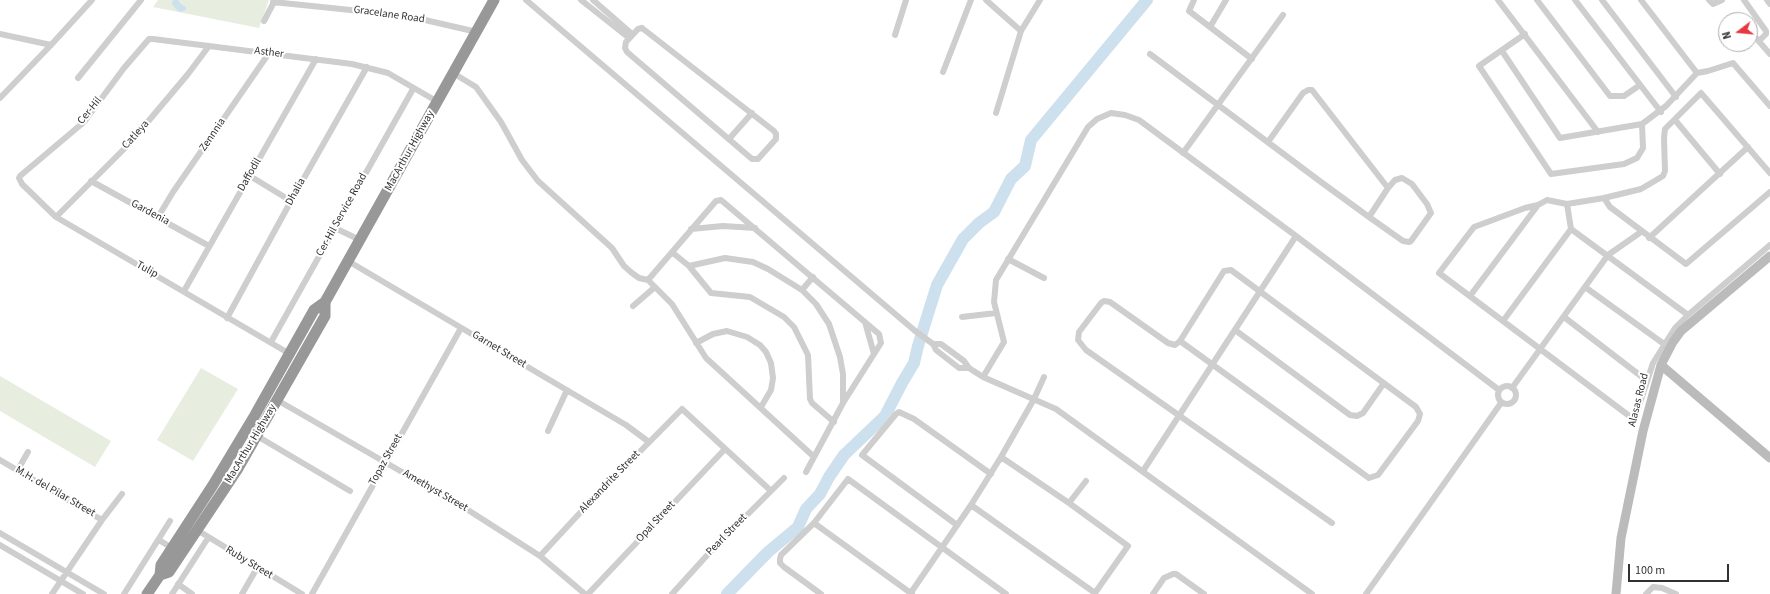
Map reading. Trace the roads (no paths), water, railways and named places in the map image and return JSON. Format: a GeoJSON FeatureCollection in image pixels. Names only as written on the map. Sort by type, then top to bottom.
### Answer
{"type":"FeatureCollection","features":[{"type":"Feature","properties":{"kind":"highway","name":"MacArthur Highway"},"geometry":{"type":"LineString","coordinates":[[147,594],[160,575],[161,565],[221,472],[314,310],[325,302],[494,0]]}},
{"type":"Feature","properties":{"kind":"highway","name":"MacArthur Highway"},"geometry":{"type":"LineString","coordinates":[[160,575],[169,572],[237,470],[325,316],[325,302]]}},
{"type":"Feature","properties":{"kind":"street"},"geometry":{"type":"LineString","coordinates":[[0,98],[51,45],[91,0]]}},
{"type":"Feature","properties":{"kind":"street"},"geometry":{"type":"LineString","coordinates":[[78,78],[141,0]]}},
{"type":"Feature","properties":{"kind":"street"},"geometry":{"type":"LineString","coordinates":[[526,0],[914,330],[927,338],[936,350],[949,361],[959,368],[969,368],[983,377],[1006,388],[1056,409],[1312,594]]}},
{"type":"Feature","properties":{"kind":"street"},"geometry":{"type":"LineString","coordinates":[[582,0],[631,36]]}},
{"type":"Feature","properties":{"kind":"street"},"geometry":{"type":"LineString","coordinates":[[593,0],[631,36]]}},
{"type":"Feature","properties":{"kind":"street"},"geometry":{"type":"LineString","coordinates":[[895,35],[906,0]]}},
{"type":"Feature","properties":{"kind":"street"},"geometry":{"type":"LineString","coordinates":[[943,72],[971,0]]}},
{"type":"Feature","properties":{"kind":"street"},"geometry":{"type":"LineString","coordinates":[[986,0],[1022,31]]}},
{"type":"Feature","properties":{"kind":"street"},"geometry":{"type":"LineString","coordinates":[[996,113],[1022,31],[1040,0]]}},
{"type":"Feature","properties":{"kind":"street"},"geometry":{"type":"LineString","coordinates":[[1194,0],[1189,10],[1252,59]]}},
{"type":"Feature","properties":{"kind":"street"},"geometry":{"type":"LineString","coordinates":[[1210,27],[1226,0]]}},
{"type":"Feature","properties":{"kind":"street"},"geometry":{"type":"LineString","coordinates":[[1498,0],[1598,132]]}},
{"type":"Feature","properties":{"kind":"street"},"geometry":{"type":"LineString","coordinates":[[1537,0],[1610,96],[1624,96],[1640,84]]}},
{"type":"Feature","properties":{"kind":"street"},"geometry":{"type":"LineString","coordinates":[[1575,0],[1661,112]]}},
{"type":"Feature","properties":{"kind":"street"},"geometry":{"type":"LineString","coordinates":[[1602,0],[1676,97]]}},
{"type":"Feature","properties":{"kind":"street"},"geometry":{"type":"LineString","coordinates":[[1641,0],[1697,73]]}},
{"type":"Feature","properties":{"kind":"street"},"geometry":{"type":"LineString","coordinates":[[1709,0],[1714,4],[1722,0]]}},
{"type":"Feature","properties":{"kind":"street"},"geometry":{"type":"LineString","coordinates":[[1744,0],[1766,31],[1766,34],[1759,41],[1770,54]]}},
{"type":"Feature","properties":{"kind":"street"},"geometry":{"type":"LineString","coordinates":[[1767,0],[1770,4]]}},
{"type":"Feature","properties":{"kind":"street","name":"Gracelane Road"},"geometry":{"type":"LineString","coordinates":[[264,21],[274,1],[425,20],[477,32]]}},
{"type":"Feature","properties":{"kind":"street"},"geometry":{"type":"LineString","coordinates":[[1183,153],[1252,59],[1282,15]]}},
{"type":"Feature","properties":{"kind":"street"},"geometry":{"type":"LineString","coordinates":[[642,28],[646,30],[774,131],[776,139],[756,160],[752,159],[627,52],[625,48],[626,42],[631,36],[638,29],[642,28]]}},
{"type":"Feature","properties":{"kind":"street"},"geometry":{"type":"LineString","coordinates":[[0,34],[51,45]]}},
{"type":"Feature","properties":{"kind":"street"},"geometry":{"type":"LineString","coordinates":[[1524,34],[1479,66],[1552,174],[1624,164],[1637,158],[1643,148],[1642,124]]}},
{"type":"Feature","properties":{"kind":"street","name":"Asther"},"geometry":{"type":"LineString","coordinates":[[149,40],[155,38],[367,67],[388,73],[438,102]]}},
{"type":"Feature","properties":{"kind":"street","name":"Cer-Hil"},"geometry":{"type":"LineString","coordinates":[[22,173],[84,122],[110,86],[149,40]]}},
{"type":"Feature","properties":{"kind":"street","name":"Catleya"},"geometry":{"type":"LineString","coordinates":[[56,217],[130,143],[188,74],[209,46]]}},
{"type":"Feature","properties":{"kind":"street"},"geometry":{"type":"LineString","coordinates":[[1502,51],[1560,138],[1642,124],[1661,112],[1697,73],[1733,63],[1770,106]]}},
{"type":"Feature","properties":{"kind":"street","name":"Zennnia"},"geometry":{"type":"LineString","coordinates":[[158,217],[173,192],[269,53]]}},
{"type":"Feature","properties":{"kind":"street"},"geometry":{"type":"LineString","coordinates":[[1150,54],[1218,106],[1369,217],[1403,241],[1409,242],[1431,213],[1427,204],[1412,184],[1406,179],[1402,178],[1395,180],[1388,188],[1369,217]]}},
{"type":"Feature","properties":{"kind":"street","name":"Daffodil"},"geometry":{"type":"LineString","coordinates":[[184,291],[316,59]]}},
{"type":"Feature","properties":{"kind":"street","name":"Dhalia"},"geometry":{"type":"LineString","coordinates":[[227,318],[367,67]]}},
{"type":"Feature","properties":{"kind":"street"},"geometry":{"type":"LineString","coordinates":[[453,73],[476,87],[501,122],[522,160],[538,181],[612,248],[624,266],[638,278],[648,280],[672,304],[706,358],[813,456]]}},
{"type":"Feature","properties":{"kind":"street","name":"Cer-Hil Service Road"},"geometry":{"type":"LineString","coordinates":[[271,342],[414,89]]}},
{"type":"Feature","properties":{"kind":"street"},"geometry":{"type":"LineString","coordinates":[[1268,142],[1303,92],[1306,90],[1312,90],[1388,188]]}},
{"type":"Feature","properties":{"kind":"street"},"geometry":{"type":"LineString","coordinates":[[1770,173],[1701,93],[1665,129],[1665,171],[1663,176],[1641,189],[1604,198],[1567,204],[1547,200],[1538,205],[1525,208],[1474,227],[1439,273],[1632,418],[1635,418],[1638,414],[1646,380],[1653,363],[1675,328],[1688,315],[1770,245]]}},
{"type":"Feature","properties":{"kind":"street"},"geometry":{"type":"LineString","coordinates":[[729,139],[752,113]]}},
{"type":"Feature","properties":{"kind":"street"},"geometry":{"type":"LineString","coordinates":[[983,377],[1004,342],[1002,328],[996,313],[994,302],[996,280],[1084,133],[1097,119],[1111,113],[1126,114],[1139,120],[1296,236],[1499,390]]}},
{"type":"Feature","properties":{"kind":"street"},"geometry":{"type":"LineString","coordinates":[[1675,120],[1720,174]]}},
{"type":"Feature","properties":{"kind":"street"},"geometry":{"type":"LineString","coordinates":[[1650,238],[1748,147]]}},
{"type":"Feature","properties":{"kind":"street","name":"Tulip"},"geometry":{"type":"LineString","coordinates":[[22,173],[19,178],[22,184],[56,217],[290,354]]}},
{"type":"Feature","properties":{"kind":"street"},"geometry":{"type":"LineString","coordinates":[[250,176],[291,201]]}},
{"type":"Feature","properties":{"kind":"street","name":"Gardenia"},"geometry":{"type":"LineString","coordinates":[[91,181],[209,246]]}},
{"type":"Feature","properties":{"kind":"street"},"geometry":{"type":"LineString","coordinates":[[1604,198],[1610,207],[1641,232],[1686,264],[1770,192]]}},
{"type":"Feature","properties":{"kind":"street"},"geometry":{"type":"LineString","coordinates":[[648,280],[673,253],[716,201],[721,200],[879,334],[881,343],[843,403],[834,422],[813,456],[806,472]]}},
{"type":"Feature","properties":{"kind":"street"},"geometry":{"type":"LineString","coordinates":[[1503,321],[1571,229],[1567,204]]}},
{"type":"Feature","properties":{"kind":"street"},"geometry":{"type":"LineString","coordinates":[[1470,296],[1538,205]]}},
{"type":"Feature","properties":{"kind":"street"},"geometry":{"type":"LineString","coordinates":[[691,230],[723,226],[755,228]]}},
{"type":"Feature","properties":{"kind":"street"},"geometry":{"type":"LineString","coordinates":[[335,228],[360,240]]}},
{"type":"Feature","properties":{"kind":"street"},"geometry":{"type":"LineString","coordinates":[[1571,229],[1688,315]]}},
{"type":"Feature","properties":{"kind":"street"},"geometry":{"type":"LineString","coordinates":[[1512,388],[1608,255],[1641,232]]}},
{"type":"Feature","properties":{"kind":"street"},"geometry":{"type":"LineString","coordinates":[[1143,471],[1296,236]]}},
{"type":"Feature","properties":{"kind":"street"},"geometry":{"type":"LineString","coordinates":[[673,253],[689,266],[712,293],[750,298],[784,317],[794,327],[808,356],[810,399],[812,403],[834,422]]}},
{"type":"Feature","properties":{"kind":"street","name":"Alasas Road"},"geometry":{"type":"LineString","coordinates":[[1616,594],[1621,538],[1643,431],[1661,365],[1673,342],[1682,331],[1770,256]]}},
{"type":"Feature","properties":{"kind":"street"},"geometry":{"type":"LineString","coordinates":[[689,266],[725,258],[753,262],[768,269],[802,290],[816,304],[829,324],[840,357],[843,374],[843,403]]}},
{"type":"Feature","properties":{"kind":"street"},"geometry":{"type":"LineString","coordinates":[[1008,259],[1044,278]]}},
{"type":"Feature","properties":{"kind":"street","name":"Garnet Street"},"geometry":{"type":"LineString","coordinates":[[348,261],[626,425],[649,442]]}},
{"type":"Feature","properties":{"kind":"street"},"geometry":{"type":"LineString","coordinates":[[1180,341],[1369,478],[1378,475],[1420,418],[1416,407],[1231,270],[1225,270],[1178,344],[1172,345],[1107,301],[1101,304],[1077,336],[1081,345],[1086,350],[1332,523]]}},
{"type":"Feature","properties":{"kind":"street"},"geometry":{"type":"LineString","coordinates":[[802,290],[813,277]]}},
{"type":"Feature","properties":{"kind":"street"},"geometry":{"type":"LineString","coordinates":[[633,306],[654,287]]}},
{"type":"Feature","properties":{"kind":"street"},"geometry":{"type":"LineString","coordinates":[[1585,287],[1664,344]]}},
{"type":"Feature","properties":{"kind":"street"},"geometry":{"type":"LineString","coordinates":[[962,317],[996,313]]}},
{"type":"Feature","properties":{"kind":"street"},"geometry":{"type":"LineString","coordinates":[[1564,317],[1646,380]]}},
{"type":"Feature","properties":{"kind":"street"},"geometry":{"type":"LineString","coordinates":[[865,322],[874,354]]}},
{"type":"Feature","properties":{"kind":"street","name":"Topaz Street"},"geometry":{"type":"LineString","coordinates":[[312,594],[460,328]]}},
{"type":"Feature","properties":{"kind":"street"},"geometry":{"type":"LineString","coordinates":[[1235,330],[1350,415],[1357,416],[1363,413],[1384,383]]}},
{"type":"Feature","properties":{"kind":"street"},"geometry":{"type":"LineString","coordinates":[[696,343],[714,334],[727,331],[747,337],[760,345],[766,352],[771,363],[773,378],[769,393],[760,407]]}},
{"type":"Feature","properties":{"kind":"street"},"geometry":{"type":"LineString","coordinates":[[1661,365],[1770,458]]}},
{"type":"Feature","properties":{"kind":"street"},"geometry":{"type":"LineString","coordinates":[[814,523],[911,594],[991,474],[1034,399],[1044,377]]}},
{"type":"Feature","properties":{"kind":"street"},"geometry":{"type":"LineString","coordinates":[[1499,390],[1505,386],[1512,388],[1516,395],[1513,402],[1505,404],[1501,403]]}},
{"type":"Feature","properties":{"kind":"street"},"geometry":{"type":"LineString","coordinates":[[548,430],[567,390]]}},
{"type":"Feature","properties":{"kind":"street"},"geometry":{"type":"LineString","coordinates":[[1499,390],[1498,394],[1501,403]]}},
{"type":"Feature","properties":{"kind":"street","name":"Amethyst Street"},"geometry":{"type":"LineString","coordinates":[[277,400],[468,510],[540,556],[587,594]]}},
{"type":"Feature","properties":{"kind":"street"},"geometry":{"type":"LineString","coordinates":[[1366,594],[1501,403]]}},
{"type":"Feature","properties":{"kind":"street","name":"Alexandrite Street"},"geometry":{"type":"LineString","coordinates":[[540,556],[682,409],[724,450]]}},
{"type":"Feature","properties":{"kind":"street"},"geometry":{"type":"LineString","coordinates":[[957,525],[862,455],[899,412],[914,419],[991,474]]}},
{"type":"Feature","properties":{"kind":"street"},"geometry":{"type":"LineString","coordinates":[[257,436],[350,491]]}},
{"type":"Feature","properties":{"kind":"street"},"geometry":{"type":"LineString","coordinates":[[724,450],[770,490]]}},
{"type":"Feature","properties":{"kind":"street","name":"Opal Street"},"geometry":{"type":"LineString","coordinates":[[587,594],[724,450]]}},
{"type":"Feature","properties":{"kind":"street"},"geometry":{"type":"LineString","coordinates":[[17,471],[28,452]]}},
{"type":"Feature","properties":{"kind":"street"},"geometry":{"type":"LineString","coordinates":[[971,505],[1095,593],[1128,546],[1069,503],[1001,457]]}},
{"type":"Feature","properties":{"kind":"street","name":"M.H. del Pilar Street"},"geometry":{"type":"LineString","coordinates":[[0,460],[102,520],[122,494]]}},
{"type":"Feature","properties":{"kind":"street","name":"Pearl Street"},"geometry":{"type":"LineString","coordinates":[[672,594],[770,490],[784,478]]}},
{"type":"Feature","properties":{"kind":"street"},"geometry":{"type":"LineString","coordinates":[[821,594],[784,567],[780,563],[780,559],[781,555],[814,523],[848,479],[1006,594]]}},
{"type":"Feature","properties":{"kind":"street"},"geometry":{"type":"LineString","coordinates":[[1069,503],[1086,481]]}},
{"type":"Feature","properties":{"kind":"street"},"geometry":{"type":"LineString","coordinates":[[52,594],[102,520]]}},
{"type":"Feature","properties":{"kind":"street"},"geometry":{"type":"LineString","coordinates":[[124,594],[170,521]]}},
{"type":"Feature","properties":{"kind":"street","name":"Ruby Street"},"geometry":{"type":"LineString","coordinates":[[197,530],[257,568],[302,594]]}},
{"type":"Feature","properties":{"kind":"street"},"geometry":{"type":"LineString","coordinates":[[0,533],[104,594]]}},
{"type":"Feature","properties":{"kind":"street"},"geometry":{"type":"LineString","coordinates":[[172,594],[208,538]]}},
{"type":"Feature","properties":{"kind":"street"},"geometry":{"type":"LineString","coordinates":[[158,540],[172,548]]}},
{"type":"Feature","properties":{"kind":"street"},"geometry":{"type":"LineString","coordinates":[[0,545],[83,594]]}},
{"type":"Feature","properties":{"kind":"street"},"geometry":{"type":"LineString","coordinates":[[242,594],[257,568]]}},
{"type":"Feature","properties":{"kind":"street"},"geometry":{"type":"LineString","coordinates":[[1153,594],[1164,578],[1176,574],[1204,594]]}},
{"type":"Feature","properties":{"kind":"street"},"geometry":{"type":"LineString","coordinates":[[178,584],[192,594]]}},
{"type":"Feature","properties":{"kind":"street"},"geometry":{"type":"LineString","coordinates":[[1646,594],[1653,587],[1662,588],[1676,594]]}},
{"type":"Feature","properties":{"kind":"water"},"geometry":{"type":"Polygon","coordinates":[[[173,0],[178,0],[186,7],[186,10],[180,12],[176,9],[172,4],[173,0]]]}},
{"type":"Feature","properties":{"kind":"waterway"},"geometry":{"type":"LineString","coordinates":[[727,594],[768,552],[798,527],[806,509],[820,494],[829,477],[844,455],[885,416],[914,363],[937,285],[963,239],[979,223],[994,212],[1011,179],[1025,166],[1031,140],[1147,0]]}}]}
